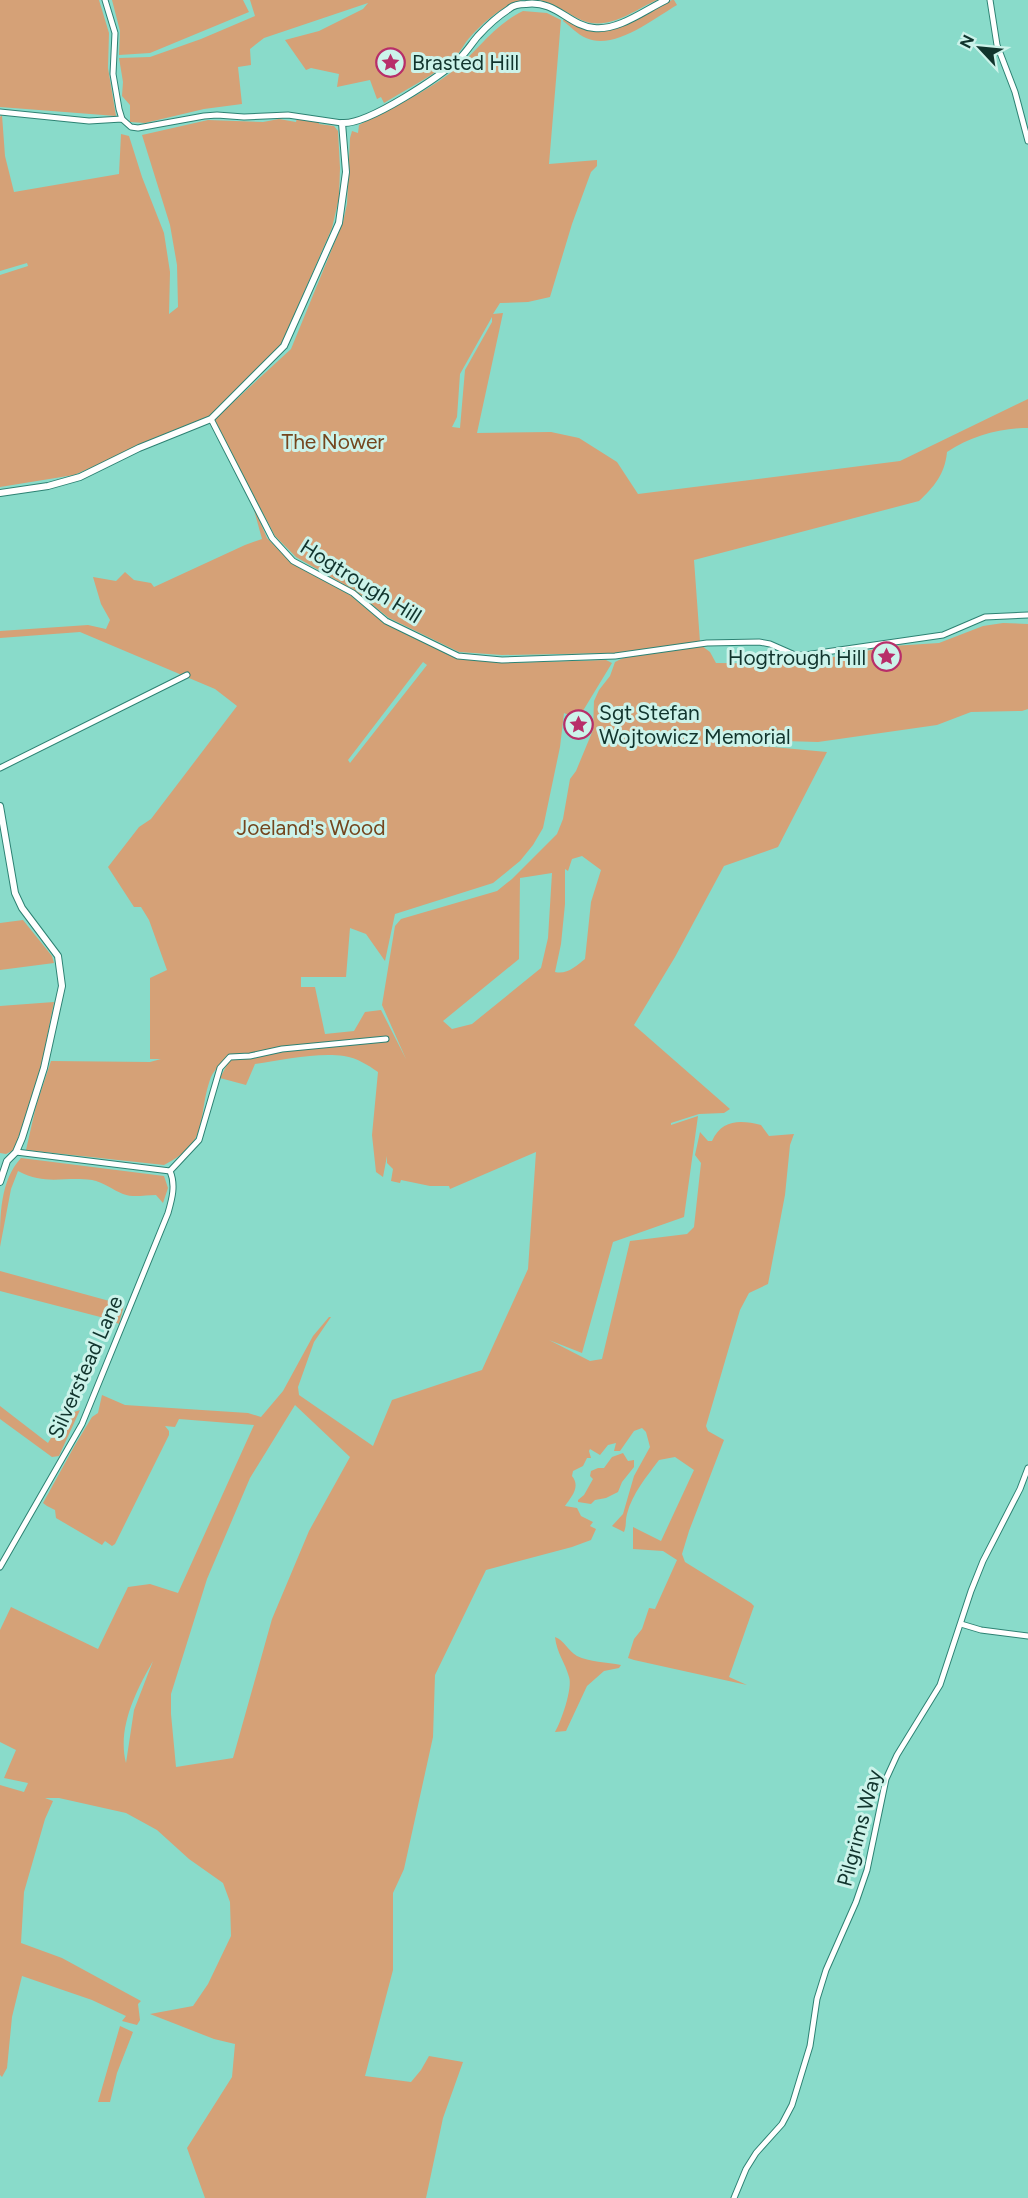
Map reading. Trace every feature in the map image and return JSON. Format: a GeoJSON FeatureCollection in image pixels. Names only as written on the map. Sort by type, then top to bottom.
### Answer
{"type":"FeatureCollection","features":[{"type":"Feature","properties":{"kind":"street"},"geometry":{"type":"LineString","coordinates":[[105,0],[115,33],[113,74],[119,109],[122,119],[131,127],[138,128],[204,116],[288,115],[350,124],[404,98],[449,68],[487,26],[510,7],[531,3],[546,5],[582,25],[596,29],[622,22],[666,0]]}},
{"type":"Feature","properties":{"kind":"street"},"geometry":{"type":"LineString","coordinates":[[990,0],[997,45],[1015,92],[1028,141]]}},
{"type":"Feature","properties":{"kind":"street"},"geometry":{"type":"LineString","coordinates":[[0,112],[89,121],[122,119]]}},
{"type":"Feature","properties":{"kind":"street"},"geometry":{"type":"LineString","coordinates":[[0,494],[48,486],[80,477],[139,448],[211,419],[284,346],[339,223],[346,172],[342,123]]}},
{"type":"Feature","properties":{"kind":"street","name":"Hogtrough Hill"},"geometry":{"type":"LineString","coordinates":[[211,419],[272,538],[293,561],[353,593],[386,621],[458,656],[502,660],[615,656],[707,643],[759,642],[770,644],[795,655],[805,655],[937,636],[985,617],[1028,615]]}},
{"type":"Feature","properties":{"kind":"street"},"geometry":{"type":"LineString","coordinates":[[0,768],[187,675]]}},
{"type":"Feature","properties":{"kind":"street"},"geometry":{"type":"LineString","coordinates":[[0,806],[15,893],[22,908],[58,956],[62,986],[44,1068],[16,1152],[3,1161],[0,1182]]}},
{"type":"Feature","properties":{"kind":"street"},"geometry":{"type":"LineString","coordinates":[[16,1152],[170,1170],[199,1140],[220,1068],[230,1058],[282,1049],[386,1039]]}},
{"type":"Feature","properties":{"kind":"street","name":"Silverstead Lane"},"geometry":{"type":"LineString","coordinates":[[0,1567],[82,1424],[168,1214],[173,1194],[173,1178],[170,1170]]}},
{"type":"Feature","properties":{"kind":"street","name":"Pilgrims Way"},"geometry":{"type":"LineString","coordinates":[[734,2198],[746,2169],[756,2153],[782,2124],[792,2105],[810,2046],[817,2000],[826,1970],[856,1902],[867,1870],[886,1779],[897,1755],[940,1685],[983,1561],[1020,1489],[1028,1468]]}},
{"type":"Feature","properties":{"kind":"street"},"geometry":{"type":"LineString","coordinates":[[961,1624],[981,1630],[1028,1636]]}},
{"type":"Feature","properties":{"kind":"green space"},"geometry":{"type":"Polygon","coordinates":[[[0,0],[99,0],[109,33],[108,68],[116,116],[0,107],[0,0]]]}},
{"type":"Feature","properties":{"kind":"green space"},"geometry":{"type":"Polygon","coordinates":[[[112,0],[243,0],[249,12],[150,53],[119,55],[120,31],[112,0]]]}},
{"type":"Feature","properties":{"kind":"green space"},"geometry":{"type":"Polygon","coordinates":[[[250,0],[523,0],[508,6],[488,19],[446,65],[384,103],[381,97],[377,99],[370,80],[337,87],[339,74],[311,68],[306,70],[285,40],[319,31],[363,9],[368,3],[264,38],[250,49],[251,65],[238,67],[242,104],[204,109],[145,123],[130,122],[130,105],[122,96],[123,82],[119,58],[150,57],[255,16],[250,0]]]}},
{"type":"Feature","properties":{"kind":"green space"},"geometry":{"type":"Polygon","coordinates":[[[537,0],[657,0],[619,19],[589,23],[554,5],[537,0]]]}},
{"type":"Feature","properties":{"kind":"green space"},"geometry":{"type":"Polygon","coordinates":[[[672,0],[677,5],[633,32],[609,40],[597,41],[586,38],[563,21],[565,17],[587,29],[601,31],[672,0]]]}},
{"type":"Feature","properties":{"kind":"green space","name":"The Nower"},"geometry":{"type":"Polygon","coordinates":[[[523,11],[547,13],[561,20],[549,164],[597,160],[597,166],[591,172],[572,224],[550,297],[528,302],[500,303],[493,314],[503,313],[477,433],[551,432],[579,438],[617,462],[638,494],[900,461],[1028,399],[1028,428],[986,434],[947,452],[944,467],[938,479],[919,501],[694,560],[700,642],[614,653],[502,655],[459,652],[389,618],[355,591],[296,557],[275,536],[214,420],[291,349],[343,222],[347,204],[352,131],[358,133],[359,125],[438,82],[512,17],[523,11]],[[492,317],[460,374],[457,417],[452,427],[460,428],[465,370],[492,322],[492,317]]]}},
{"type":"Feature","properties":{"kind":"green space"},"geometry":{"type":"Polygon","coordinates":[[[2,115],[5,156],[14,192],[119,174],[121,134],[129,136],[164,233],[170,272],[169,314],[178,307],[177,265],[170,225],[142,135],[208,120],[263,122],[279,119],[296,122],[297,118],[319,121],[319,124],[334,126],[338,131],[340,168],[339,198],[332,228],[281,345],[213,415],[74,475],[0,487],[0,275],[28,266],[27,263],[0,271],[0,117],[2,115]]]}},
{"type":"Feature","properties":{"kind":"green space","name":"Joeland's Wood"},"geometry":{"type":"Polygon","coordinates":[[[253,506],[267,538],[291,562],[350,595],[381,621],[455,658],[504,663],[606,660],[612,663],[578,719],[564,713],[560,747],[543,828],[520,861],[493,883],[395,914],[385,961],[366,934],[350,928],[346,977],[301,977],[301,987],[315,987],[325,1034],[354,1031],[365,1012],[381,1010],[406,1059],[382,1005],[395,926],[401,919],[497,891],[557,834],[563,819],[570,779],[576,771],[593,730],[594,701],[610,676],[615,662],[625,657],[702,646],[710,652],[716,663],[795,664],[892,646],[939,643],[983,626],[1003,623],[1028,624],[1028,709],[971,712],[937,725],[818,742],[784,741],[734,735],[733,741],[739,744],[827,752],[778,847],[724,866],[675,957],[634,1025],[730,1109],[724,1113],[699,1114],[671,1123],[671,1125],[698,1116],[684,1217],[613,1242],[582,1353],[549,1340],[590,1361],[602,1359],[630,1241],[687,1234],[694,1227],[701,1163],[695,1155],[700,1132],[708,1141],[712,1141],[716,1134],[727,1125],[746,1122],[761,1125],[769,1136],[794,1134],[790,1145],[785,1195],[768,1284],[749,1293],[740,1310],[706,1426],[708,1431],[724,1440],[682,1554],[685,1562],[754,1606],[729,1677],[747,1685],[628,1658],[634,1639],[642,1629],[649,1608],[655,1609],[677,1560],[663,1551],[633,1549],[633,1527],[661,1541],[694,1470],[675,1457],[659,1460],[632,1499],[624,1532],[612,1526],[623,1514],[634,1476],[650,1447],[646,1432],[642,1428],[634,1431],[620,1451],[614,1451],[616,1443],[608,1445],[600,1455],[590,1449],[591,1458],[587,1458],[583,1466],[573,1471],[572,1476],[576,1484],[565,1506],[577,1508],[581,1516],[593,1522],[590,1526],[596,1529],[591,1540],[486,1570],[435,1675],[433,1737],[404,1869],[393,1893],[393,1970],[365,2076],[411,2082],[429,2056],[463,2062],[443,2118],[426,2198],[205,2198],[187,2148],[232,2077],[235,2044],[214,2039],[150,2014],[193,2006],[208,1984],[231,1936],[230,1902],[223,1883],[189,1859],[157,1830],[126,1813],[59,1798],[45,1798],[53,1801],[45,1819],[24,1892],[21,1943],[62,1958],[141,2001],[138,2004],[140,2020],[137,2025],[122,2021],[126,2016],[92,2000],[22,1976],[12,2017],[7,2068],[2,2077],[0,2075],[0,1785],[24,1792],[28,1783],[4,1778],[16,1750],[0,1742],[0,1630],[11,1607],[98,1649],[128,1587],[150,1584],[178,1593],[254,1425],[179,1419],[175,1427],[165,1426],[169,1435],[115,1544],[112,1546],[105,1541],[102,1545],[56,1518],[55,1510],[43,1503],[92,1417],[98,1413],[102,1395],[125,1405],[248,1413],[261,1417],[283,1391],[313,1336],[331,1317],[314,1342],[298,1387],[299,1395],[373,1446],[392,1400],[482,1370],[528,1269],[536,1152],[450,1189],[449,1186],[430,1186],[401,1180],[400,1183],[391,1181],[393,1169],[387,1163],[387,1156],[383,1177],[376,1172],[372,1135],[378,1072],[366,1064],[344,1056],[312,1056],[255,1064],[246,1085],[220,1078],[230,1059],[301,1045],[285,1046],[253,1054],[229,1055],[211,1077],[196,1137],[179,1156],[164,1165],[26,1150],[36,1106],[51,1061],[150,1062],[161,1059],[150,1059],[150,978],[167,970],[149,920],[141,907],[134,907],[108,867],[139,827],[151,819],[237,706],[215,689],[80,632],[0,638],[0,631],[88,625],[106,629],[110,620],[101,604],[93,577],[116,581],[125,572],[134,580],[151,583],[154,587],[262,539],[253,506]],[[423,662],[348,760],[350,763],[427,665],[423,662]],[[582,856],[572,859],[568,871],[565,869],[565,904],[561,944],[555,972],[559,973],[571,969],[585,959],[591,902],[601,870],[582,856]],[[552,873],[520,878],[519,959],[443,1021],[452,1029],[472,1024],[541,968],[548,938],[552,873]],[[295,1405],[250,1478],[207,1579],[171,1694],[176,1767],[233,1758],[272,1619],[309,1531],[350,1457],[295,1405]],[[153,1661],[140,1685],[126,1723],[124,1750],[126,1763],[134,1710],[153,1661]]]}},
{"type":"Feature","properties":{"kind":"green space"},"geometry":{"type":"Polygon","coordinates":[[[23,920],[52,956],[54,963],[0,970],[0,923],[23,920]]]}},
{"type":"Feature","properties":{"kind":"green space"},"geometry":{"type":"Polygon","coordinates":[[[54,1002],[40,1073],[14,1150],[6,1154],[0,1153],[0,1006],[54,1002]]]}},
{"type":"Feature","properties":{"kind":"green space"},"geometry":{"type":"Polygon","coordinates":[[[21,1158],[164,1176],[168,1188],[163,1203],[156,1195],[127,1195],[92,1180],[38,1178],[18,1171],[11,1189],[0,1247],[1,1211],[5,1188],[14,1167],[21,1158]]]}},
{"type":"Feature","properties":{"kind":"green space"},"geometry":{"type":"Polygon","coordinates":[[[0,1271],[124,1305],[119,1324],[108,1319],[0,1291],[0,1271]]]}},
{"type":"Feature","properties":{"kind":"green space"},"geometry":{"type":"Polygon","coordinates":[[[0,1406],[48,1443],[65,1419],[80,1410],[59,1456],[52,1457],[0,1419],[0,1406]]]}},
{"type":"Feature","properties":{"kind":"green space"},"geometry":{"type":"Polygon","coordinates":[[[623,1453],[628,1461],[634,1460],[634,1467],[622,1482],[618,1492],[595,1500],[591,1504],[578,1502],[593,1479],[590,1476],[591,1471],[604,1468],[612,1457],[623,1453]]]}},
{"type":"Feature","properties":{"kind":"green space"},"geometry":{"type":"Polygon","coordinates":[[[555,1637],[577,1656],[621,1665],[619,1668],[604,1671],[587,1686],[566,1731],[555,1732],[566,1705],[570,1682],[555,1637]]]}},
{"type":"Feature","properties":{"kind":"green space"},"geometry":{"type":"Polygon","coordinates":[[[120,2026],[133,2032],[117,2073],[110,2102],[98,2102],[120,2026]]]}},
{"type":"Feature","properties":{"kind":"place","name":"Brasted Hill"},"geometry":{"type":"Point","coordinates":[391,62]}},
{"type":"Feature","properties":{"kind":"place","name":"Hogtrough Hill"},"geometry":{"type":"Point","coordinates":[887,657]}},
{"type":"Feature","properties":{"kind":"place","name":"Sgt Stefan Wojtowicz Memorial"},"geometry":{"type":"Point","coordinates":[578,724]}}]}
